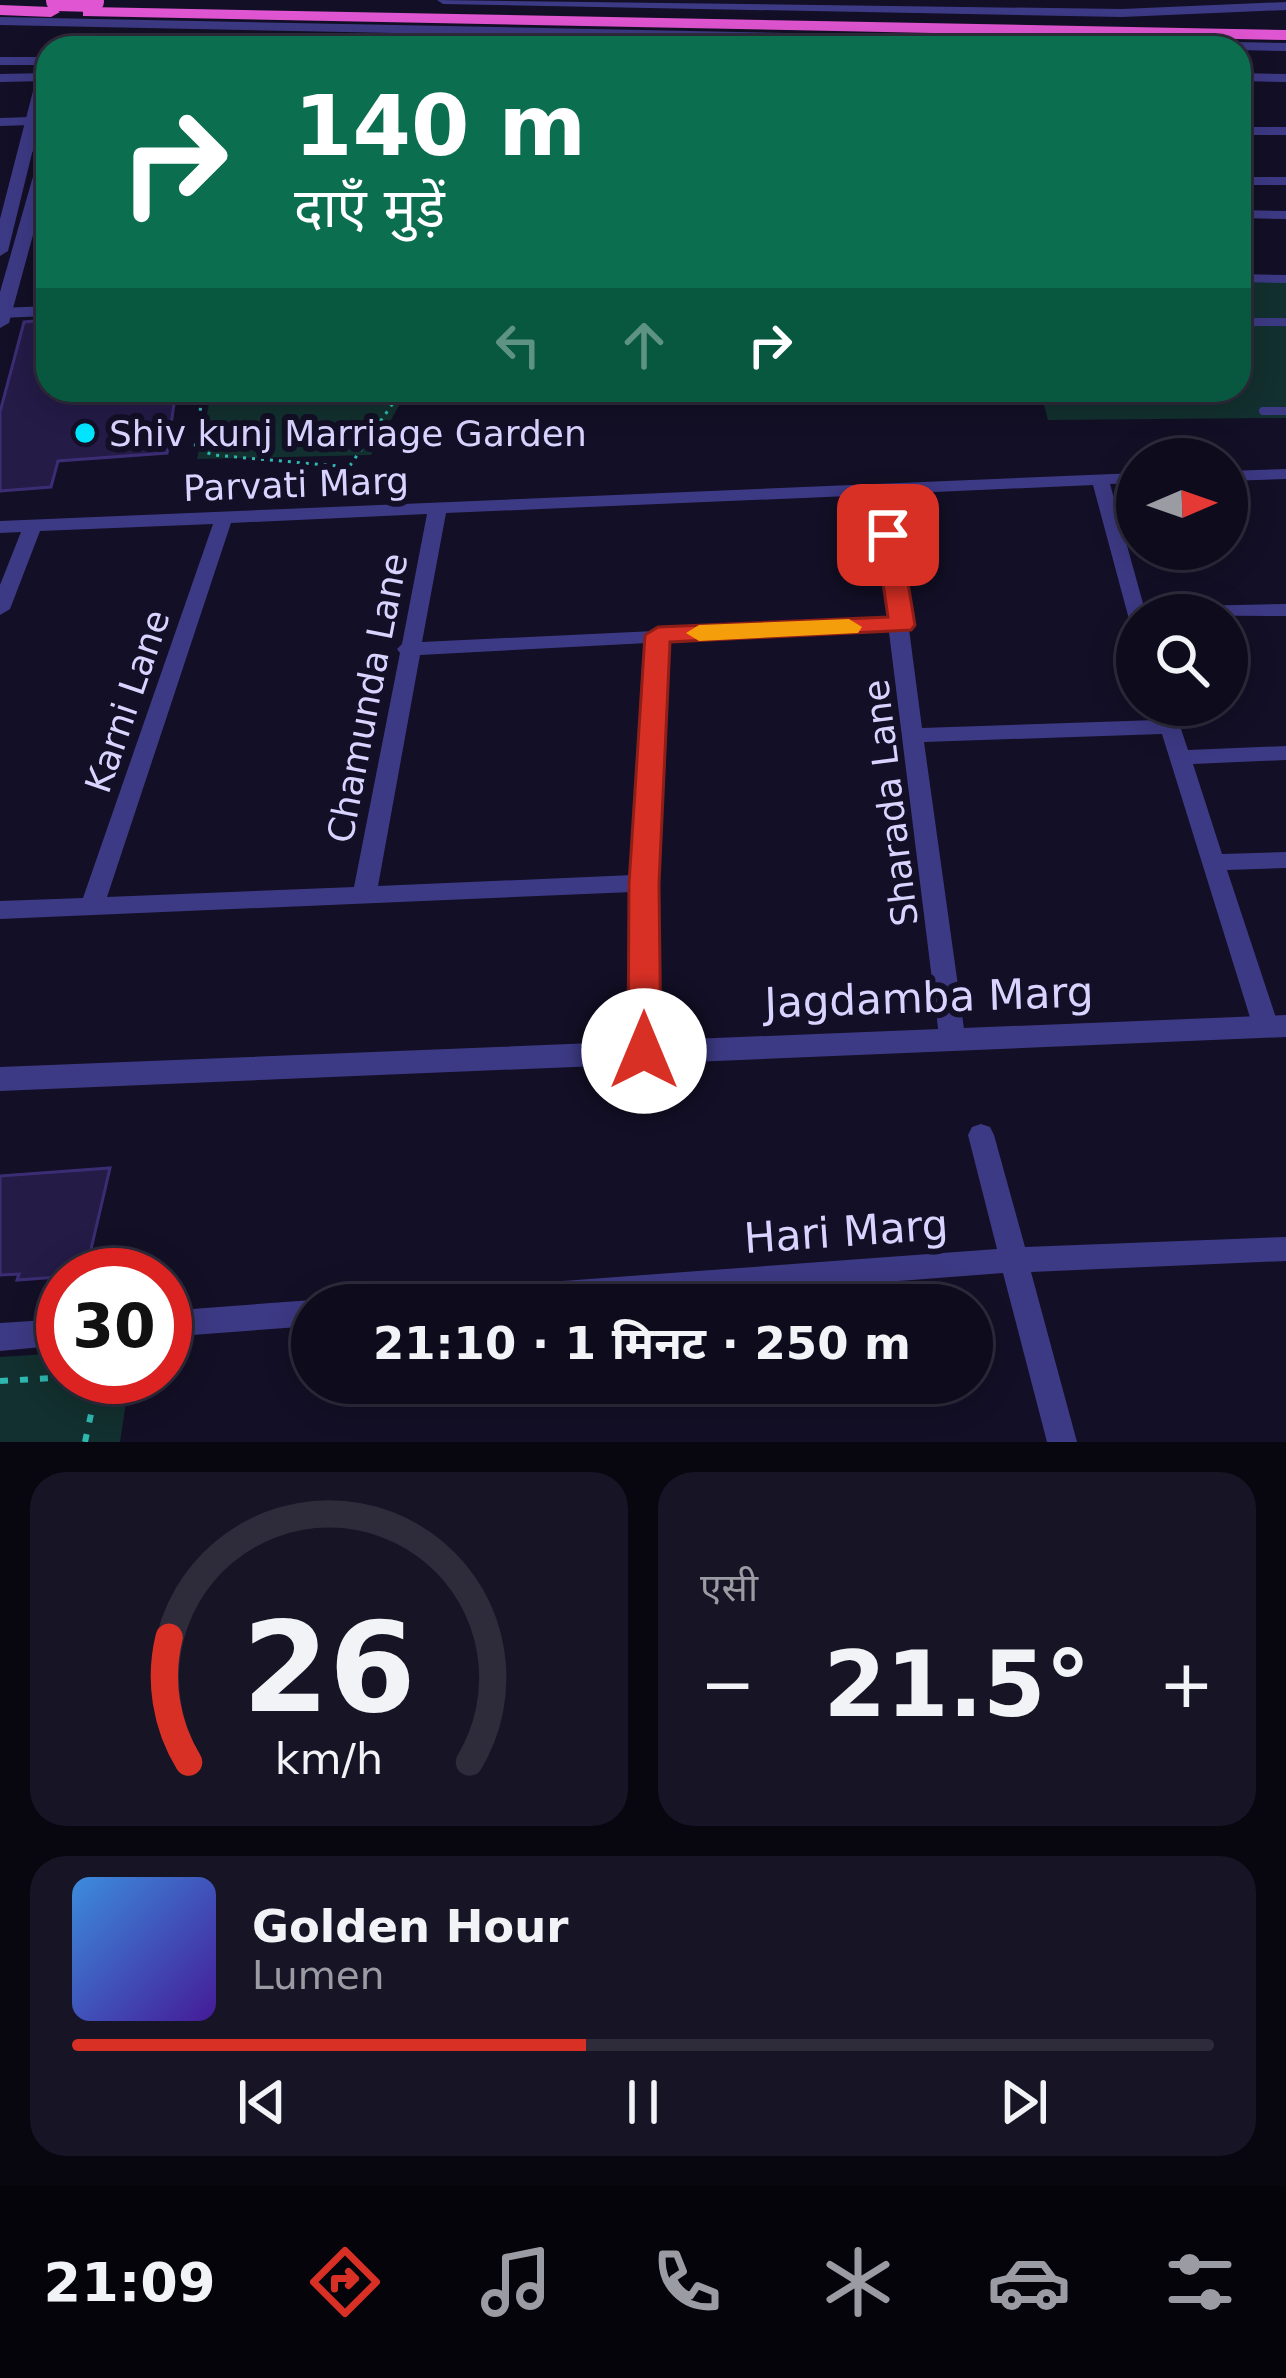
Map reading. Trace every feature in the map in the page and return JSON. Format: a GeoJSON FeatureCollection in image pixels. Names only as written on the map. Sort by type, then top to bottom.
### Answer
{"type":"FeatureCollection","features":[{"type":"Feature","properties":{"kind":"highway"},"geometry":{"type":"LineString","coordinates":[[25,0],[72,16],[1286,23]]}},
{"type":"Feature","properties":{"kind":"highway"},"geometry":{"type":"LineString","coordinates":[[0,10],[72,16],[881,36]]}},
{"type":"Feature","properties":{"kind":"highway"},"geometry":{"type":"LineString","coordinates":[[1251,45],[1285,46]]}},
{"type":"Feature","properties":{"kind":"street"},"geometry":{"type":"LineString","coordinates":[[70,0],[72,16]]}},
{"type":"Feature","properties":{"kind":"street"},"geometry":{"type":"LineString","coordinates":[[443,0],[1286,6]]}},
{"type":"Feature","properties":{"kind":"street"},"geometry":{"type":"LineString","coordinates":[[0,21],[72,16],[540,36]]}},
{"type":"Feature","properties":{"kind":"street"},"geometry":{"type":"LineString","coordinates":[[1251,46],[1285,46]]}},
{"type":"Feature","properties":{"kind":"street"},"geometry":{"type":"LineString","coordinates":[[0,62],[36,67]]}},
{"type":"Feature","properties":{"kind":"street"},"geometry":{"type":"LineString","coordinates":[[0,78],[36,71]]}},
{"type":"Feature","properties":{"kind":"street"},"geometry":{"type":"LineString","coordinates":[[1251,77],[1286,78]]}},
{"type":"Feature","properties":{"kind":"street"},"geometry":{"type":"LineString","coordinates":[[1,246],[36,105]]}},
{"type":"Feature","properties":{"kind":"street"},"geometry":{"type":"LineString","coordinates":[[0,122],[31,121]]}},
{"type":"Feature","properties":{"kind":"street"},"geometry":{"type":"LineString","coordinates":[[1251,131],[1286,131]]}},
{"type":"Feature","properties":{"kind":"street"},"geometry":{"type":"LineString","coordinates":[[28,148],[36,148]]}},
{"type":"Feature","properties":{"kind":"street"},"geometry":{"type":"LineString","coordinates":[[1251,181],[1286,182]]}},
{"type":"Feature","properties":{"kind":"street"},"geometry":{"type":"LineString","coordinates":[[36,201],[1,316],[36,312]]}},
{"type":"Feature","properties":{"kind":"street"},"geometry":{"type":"LineString","coordinates":[[1251,214],[1286,215]]}},
{"type":"Feature","properties":{"kind":"street"},"geometry":{"type":"LineString","coordinates":[[1251,278],[1286,278]]}},
{"type":"Feature","properties":{"kind":"street"},"geometry":{"type":"LineString","coordinates":[[1248,475],[1286,474]]}},
{"type":"Feature","properties":{"kind":"street"},"geometry":{"type":"LineString","coordinates":[[1100,479],[1130,594]]}},
{"type":"Feature","properties":{"kind":"street","name":"Parvati Marg"},"geometry":{"type":"LineString","coordinates":[[0,527],[437,512],[1116,479]]}},
{"type":"Feature","properties":{"kind":"street","name":"Sharada Lane"},"geometry":{"type":"LineString","coordinates":[[880,490],[902,625],[952,1036]]}},
{"type":"Feature","properties":{"kind":"street","name":"Chamunda Lane"},"geometry":{"type":"LineString","coordinates":[[364,897],[407,649],[437,512]]}},
{"type":"Feature","properties":{"kind":"street","name":"Karni Lane"},"geometry":{"type":"LineString","coordinates":[[93,904],[223,520]]}},
{"type":"Feature","properties":{"kind":"street"},"geometry":{"type":"LineString","coordinates":[[0,609],[33,526]]}},
{"type":"Feature","properties":{"kind":"street"},"geometry":{"type":"LineString","coordinates":[[1248,612],[1286,610]]}},
{"type":"Feature","properties":{"kind":"street"},"geometry":{"type":"LineString","coordinates":[[407,649],[902,625]]}},
{"type":"Feature","properties":{"kind":"street"},"geometry":{"type":"LineString","coordinates":[[644,1051],[644,884],[658,635]]}},
{"type":"Feature","properties":{"kind":"street"},"geometry":{"type":"LineString","coordinates":[[916,736],[1116,720]]}},
{"type":"Feature","properties":{"kind":"street"},"geometry":{"type":"LineString","coordinates":[[1171,726],[1213,862],[1276,1027]]}},
{"type":"Feature","properties":{"kind":"street"},"geometry":{"type":"LineString","coordinates":[[1183,757],[1286,753]]}},
{"type":"Feature","properties":{"kind":"street"},"geometry":{"type":"LineString","coordinates":[[1213,862],[1286,860]]}},
{"type":"Feature","properties":{"kind":"street"},"geometry":{"type":"LineString","coordinates":[[0,910],[644,884]]}},
{"type":"Feature","properties":{"kind":"street","name":"Jagdamba Marg"},"geometry":{"type":"LineString","coordinates":[[0,1078],[952,1036],[1276,1027]]}},
{"type":"Feature","properties":{"kind":"street"},"geometry":{"type":"LineString","coordinates":[[981,1136],[1062,1442]]}},
{"type":"Feature","properties":{"kind":"street","name":"Hari Marg"},"geometry":{"type":"LineString","coordinates":[[700,1284],[1014,1261],[1286,1249]]}},
{"type":"Feature","properties":{"kind":"street"},"geometry":{"type":"LineString","coordinates":[[192,1322],[291,1315]]}},
{"type":"Feature","properties":{"kind":"street"},"geometry":{"type":"LineString","coordinates":[[0,1337],[36,1334]]}},
{"type":"Feature","properties":{"kind":"lane"},"geometry":{"type":"LineString","coordinates":[[1251,322],[1286,322]]}},
{"type":"Feature","properties":{"kind":"lane"},"geometry":{"type":"LineString","coordinates":[[1263,412],[1286,411]]}},
{"type":"Feature","properties":{"kind":"path"},"geometry":{"type":"LineString","coordinates":[[201,402],[195,448],[213,455],[349,467],[394,402]]}},
{"type":"Feature","properties":{"kind":"path"},"geometry":{"type":"LineString","coordinates":[[0,1382],[36,1379]]}},
{"type":"Feature","properties":{"kind":"path"},"geometry":{"type":"LineString","coordinates":[[85,1442],[93,1404]]}},
{"type":"Feature","properties":{"kind":"green space"},"geometry":{"type":"Polygon","coordinates":[[[313,34],[421,36],[312,36],[313,34]]]}},
{"type":"Feature","properties":{"kind":"green space"},"geometry":{"type":"Polygon","coordinates":[[[1251,275],[1286,275],[1286,418],[1048,420],[1043,402],[1251,402],[1251,275]]]}},
{"type":"Feature","properties":{"kind":"green space"},"geometry":{"type":"Polygon","coordinates":[[[209,402],[401,402],[371,455],[197,459],[209,402]]]}},
{"type":"Feature","properties":{"kind":"green space"},"geometry":{"type":"Polygon","coordinates":[[[36,1355],[36,1404],[126,1404],[120,1442],[0,1442],[0,1357],[36,1355]]]}},
{"type":"Feature","properties":{"kind":"building","name":"Shiv kunj Marriage Garden"},"geometry":{"type":"Polygon","coordinates":[[[36,321],[36,402],[174,402],[167,453],[58,461],[51,487],[0,491],[0,412],[24,322],[36,321]]]}},
{"type":"Feature","properties":{"kind":"building"},"geometry":{"type":"Polygon","coordinates":[[[110,1168],[91,1248],[36,1248],[36,1279],[0,1275],[0,1176],[110,1168]]]}},
{"type":"Feature","properties":{"kind":"slow traffic"},"geometry":{"type":"LineString","coordinates":[[699,633],[849,627]]}},
{"type":"Feature","properties":{"kind":"place","name":"Shiv kunj Marriage Garden"},"geometry":{"type":"Point","coordinates":[85,433]}},
{"type":"Feature","properties":{"kind":"route"},"geometry":{"type":"LineString","coordinates":[[644,1051],[644,884],[658,635],[902,625],[888,535]]}}]}
